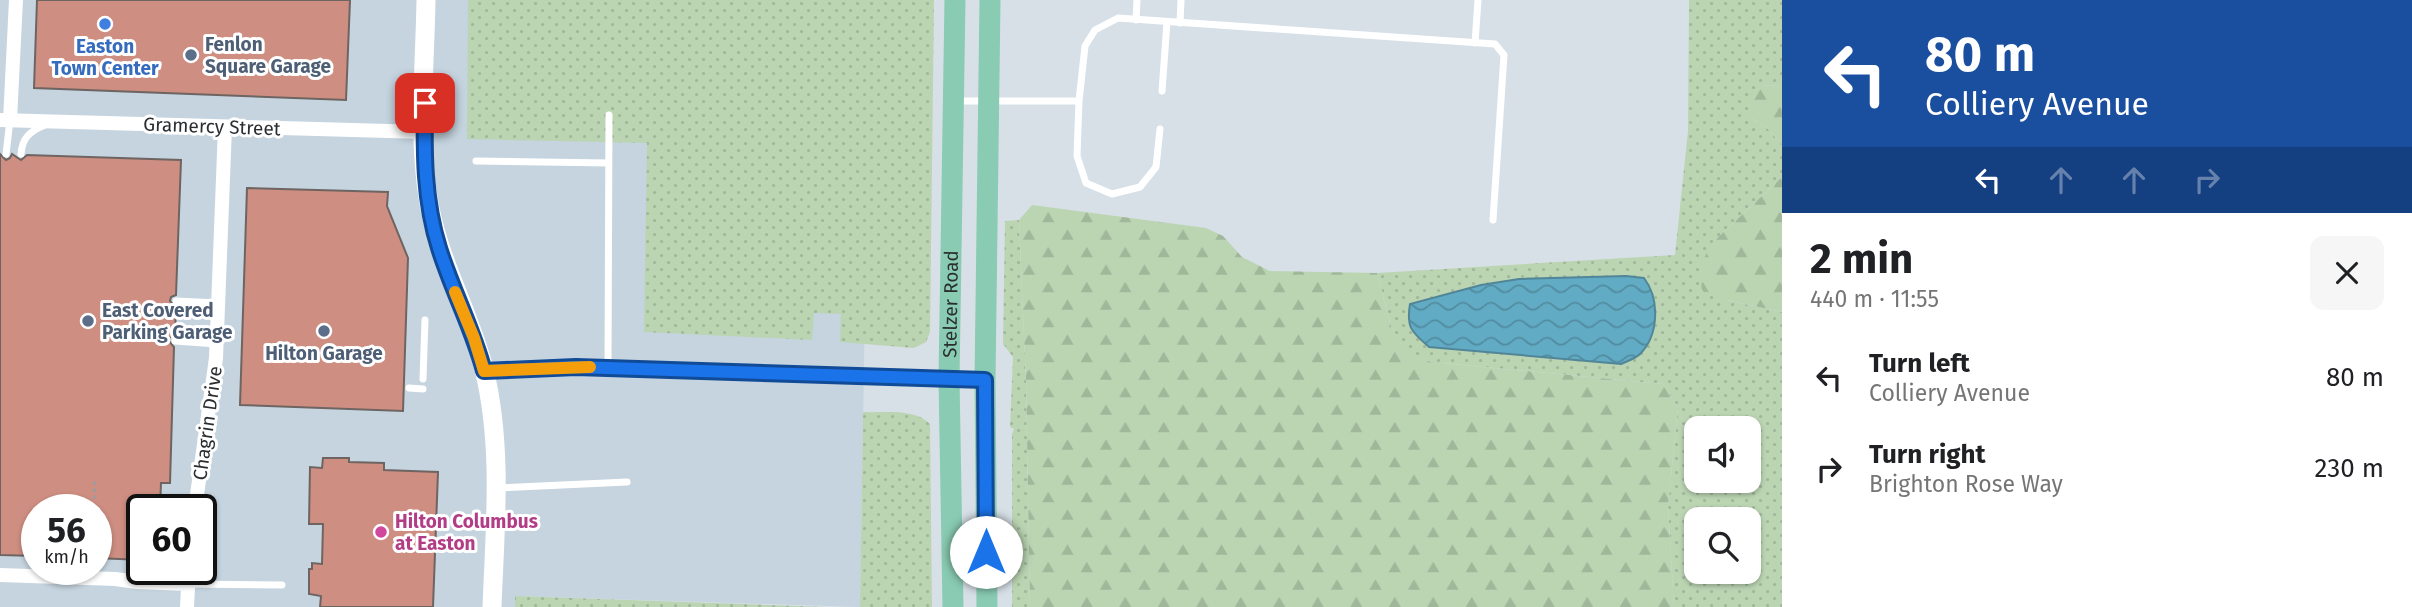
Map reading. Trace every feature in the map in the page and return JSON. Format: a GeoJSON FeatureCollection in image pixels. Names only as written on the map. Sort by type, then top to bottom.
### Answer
{"type":"FeatureCollection","features":[{"type":"Feature","properties":{"kind":"main road","name":"Stelzer Road"},"geometry":{"type":"LineString","coordinates":[[953,607],[949,379],[954,0]]}},
{"type":"Feature","properties":{"kind":"main road","name":"Stelzer Road"},"geometry":{"type":"LineString","coordinates":[[987,607],[985,380],[990,0]]}},
{"type":"Feature","properties":{"kind":"street"},"geometry":{"type":"LineString","coordinates":[[5,120],[16,0]]}},
{"type":"Feature","properties":{"kind":"street"},"geometry":{"type":"LineString","coordinates":[[426,0],[426,183],[437,239],[484,371],[495,436],[492,607]]}},
{"type":"Feature","properties":{"kind":"street","name":"Gramercy Street"},"geometry":{"type":"LineString","coordinates":[[5,120],[424,132]]}},
{"type":"Feature","properties":{"kind":"street","name":"Chagrin Drive"},"geometry":{"type":"LineString","coordinates":[[197,494],[217,344],[225,127]]}},
{"type":"Feature","properties":{"kind":"street"},"geometry":{"type":"LineString","coordinates":[[484,371],[608,367],[985,380]]}},
{"type":"Feature","properties":{"kind":"street"},"geometry":{"type":"LineString","coordinates":[[0,575],[126,580]]}},
{"type":"Feature","properties":{"kind":"street"},"geometry":{"type":"LineString","coordinates":[[187,607],[188,585]]}},
{"type":"Feature","properties":{"kind":"lane"},"geometry":{"type":"LineString","coordinates":[[1136,20],[1137,0]]}},
{"type":"Feature","properties":{"kind":"lane"},"geometry":{"type":"LineString","coordinates":[[1180,23],[1181,0]]}},
{"type":"Feature","properties":{"kind":"lane"},"geometry":{"type":"LineString","coordinates":[[1475,43],[1478,0]]}},
{"type":"Feature","properties":{"kind":"lane"},"geometry":{"type":"LineString","coordinates":[[1160,129],[1156,167],[1140,187],[1112,194],[1086,183],[1077,156],[1079,101],[1084,46],[1095,30],[1118,19],[1495,44],[1504,55],[1493,220]]}},
{"type":"Feature","properties":{"kind":"lane"},"geometry":{"type":"LineString","coordinates":[[1162,91],[1167,22]]}},
{"type":"Feature","properties":{"kind":"lane"},"geometry":{"type":"LineString","coordinates":[[953,101],[1079,101]]}},
{"type":"Feature","properties":{"kind":"lane"},"geometry":{"type":"LineString","coordinates":[[608,115],[608,367]]}},
{"type":"Feature","properties":{"kind":"lane"},"geometry":{"type":"LineString","coordinates":[[5,120],[6,154]]}},
{"type":"Feature","properties":{"kind":"lane"},"geometry":{"type":"LineString","coordinates":[[21,154],[26,137],[33,130],[52,122]]}},
{"type":"Feature","properties":{"kind":"lane"},"geometry":{"type":"LineString","coordinates":[[477,160],[608,163]]}},
{"type":"Feature","properties":{"kind":"lane"},"geometry":{"type":"LineString","coordinates":[[176,301],[219,303]]}},
{"type":"Feature","properties":{"kind":"lane"},"geometry":{"type":"LineString","coordinates":[[424,379],[425,320]]}},
{"type":"Feature","properties":{"kind":"lane"},"geometry":{"type":"LineString","coordinates":[[174,341],[217,344]]}},
{"type":"Feature","properties":{"kind":"lane"},"geometry":{"type":"LineString","coordinates":[[408,388],[423,389]]}},
{"type":"Feature","properties":{"kind":"lane"},"geometry":{"type":"LineString","coordinates":[[496,488],[627,482]]}},
{"type":"Feature","properties":{"kind":"lane"},"geometry":{"type":"LineString","coordinates":[[217,579],[282,585]]}},
{"type":"Feature","properties":{"kind":"path"},"geometry":{"type":"LineString","coordinates":[[94,494],[95,481]]}},
{"type":"Feature","properties":{"kind":"shaded area"},"geometry":{"type":"Polygon","coordinates":[[[0,0],[870,0],[860,607],[516,596],[515,607],[0,607],[0,0]]]}},
{"type":"Feature","properties":{"kind":"green space"},"geometry":{"type":"Polygon","coordinates":[[[468,0],[934,0],[930,332],[926,342],[914,348],[840,342],[841,314],[814,313],[812,340],[644,332],[647,143],[467,139],[468,0]]]}},
{"type":"Feature","properties":{"kind":"green space"},"geometry":{"type":"Polygon","coordinates":[[[1689,0],[1782,0],[1782,86],[1761,85],[1749,116],[1768,129],[1782,145],[1782,177],[1713,242],[1726,300],[1782,312],[1782,607],[1674,607],[1668,505],[1678,408],[1663,384],[1431,362],[1405,351],[1391,327],[1377,273],[1675,255],[1688,131],[1689,0]]]}},
{"type":"Feature","properties":{"kind":"green space"},"geometry":{"type":"Polygon","coordinates":[[[1761,85],[1782,86],[1782,145],[1768,129],[1749,116],[1748,98],[1761,85]]]}},
{"type":"Feature","properties":{"kind":"green space"},"geometry":{"type":"Polygon","coordinates":[[[1782,177],[1782,312],[1726,300],[1702,290],[1699,267],[1713,242],[1782,177]]]}},
{"type":"Feature","properties":{"kind":"green space"},"geometry":{"type":"Polygon","coordinates":[[[1032,205],[1206,228],[1223,236],[1242,257],[1270,271],[1377,273],[1391,327],[1405,350],[1431,362],[1663,384],[1678,408],[1668,505],[1674,607],[1030,607],[1026,382],[1019,220],[1032,205]]]}},
{"type":"Feature","properties":{"kind":"green space"},"geometry":{"type":"Polygon","coordinates":[[[1019,220],[1026,382],[1030,607],[1012,607],[1014,429],[1010,427],[1013,357],[1003,344],[1005,221],[1019,220]]]}},
{"type":"Feature","properties":{"kind":"green space"},"geometry":{"type":"Polygon","coordinates":[[[863,412],[908,413],[930,424],[932,607],[860,607],[863,412]]]}},
{"type":"Feature","properties":{"kind":"green space"},"geometry":{"type":"Polygon","coordinates":[[[515,596],[826,607],[515,607],[515,596]]]}},
{"type":"Feature","properties":{"kind":"water"},"geometry":{"type":"Polygon","coordinates":[[[1626,276],[1644,278],[1653,296],[1655,317],[1651,337],[1646,346],[1638,356],[1621,364],[1429,347],[1414,333],[1410,324],[1410,304],[1481,285],[1519,279],[1626,276]]]}},
{"type":"Feature","properties":{"kind":"building","name":"Fenlon Square Garage"},"geometry":{"type":"Polygon","coordinates":[[[37,0],[350,0],[346,100],[34,88],[37,0]]]}},
{"type":"Feature","properties":{"kind":"building","name":"East Covered Parking Garage"},"geometry":{"type":"Polygon","coordinates":[[[0,154],[6,160],[12,154],[21,160],[27,155],[181,160],[176,295],[171,297],[170,301],[176,307],[175,335],[170,337],[169,341],[174,347],[170,483],[161,483],[161,494],[126,494],[126,559],[112,559],[112,494],[21,494],[21,556],[0,555],[0,154]]]}},
{"type":"Feature","properties":{"kind":"building","name":"Hilton Garage"},"geometry":{"type":"Polygon","coordinates":[[[247,188],[388,192],[387,206],[408,258],[403,411],[240,405],[247,188]]]}},
{"type":"Feature","properties":{"kind":"building","name":"Hilton Columbus at Easton"},"geometry":{"type":"Polygon","coordinates":[[[323,458],[349,458],[349,462],[384,463],[384,470],[438,472],[433,607],[320,607],[321,596],[309,594],[309,569],[312,569],[312,563],[322,564],[323,524],[309,524],[310,467],[322,468],[323,458]]]}},
{"type":"Feature","properties":{"kind":"slow traffic"},"geometry":{"type":"LineString","coordinates":[[455,292],[484,371],[590,367]]}},
{"type":"Feature","properties":{"kind":"place","name":"Easton Town Center"},"geometry":{"type":"Point","coordinates":[105,24]}},
{"type":"Feature","properties":{"kind":"place","name":"Fenlon Square Garage"},"geometry":{"type":"Point","coordinates":[191,55]}},
{"type":"Feature","properties":{"kind":"place","name":"East Covered Parking Garage"},"geometry":{"type":"Point","coordinates":[88,321]}},
{"type":"Feature","properties":{"kind":"place","name":"Hilton Garage"},"geometry":{"type":"Point","coordinates":[324,331]}},
{"type":"Feature","properties":{"kind":"place","name":"Hilton Columbus at Easton"},"geometry":{"type":"Point","coordinates":[381,532]}},
{"type":"Feature","properties":{"kind":"route"},"geometry":{"type":"LineString","coordinates":[[425,103],[426,183],[431,213],[439,247],[484,371],[576,367],[985,380],[986,552]]}}]}
